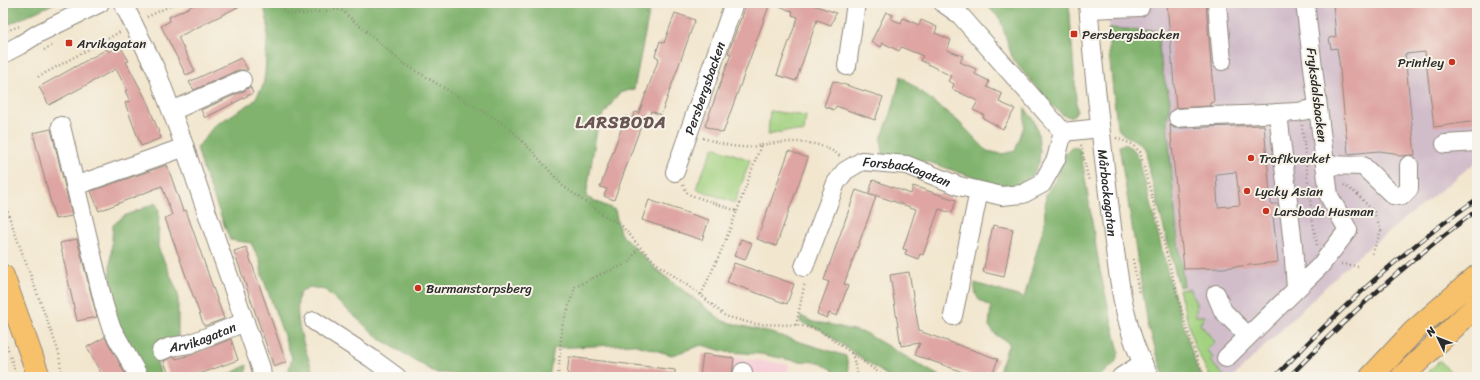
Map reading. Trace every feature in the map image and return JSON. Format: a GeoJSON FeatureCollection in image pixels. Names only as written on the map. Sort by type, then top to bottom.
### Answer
{"type":"FeatureCollection","features":[{"type":"Feature","properties":{"kind":"main road"},"geometry":{"type":"LineString","coordinates":[[3,276],[39,377]]}},
{"type":"Feature","properties":{"kind":"main road"},"geometry":{"type":"LineString","coordinates":[[1371,377],[1413,332],[1477,276]]}},
{"type":"Feature","properties":{"kind":"main road"},"geometry":{"type":"LineString","coordinates":[[1402,377],[1477,305]]}},
{"type":"Feature","properties":{"kind":"street"},"geometry":{"type":"LineString","coordinates":[[3,54],[20,46],[39,33],[100,3]]}},
{"type":"Feature","properties":{"kind":"street","name":"Arvikagatan"},"geometry":{"type":"LineString","coordinates":[[123,3],[156,70],[172,111],[261,368],[262,377]]}},
{"type":"Feature","properties":{"kind":"street","name":"Persbergsbacken"},"geometry":{"type":"LineString","coordinates":[[675,172],[734,3]]}},
{"type":"Feature","properties":{"kind":"street"},"geometry":{"type":"LineString","coordinates":[[847,66],[856,3]]}},
{"type":"Feature","properties":{"kind":"street"},"geometry":{"type":"LineString","coordinates":[[943,3],[960,15],[1062,132],[1100,128]]}},
{"type":"Feature","properties":{"kind":"street"},"geometry":{"type":"LineString","coordinates":[[1217,3],[1222,61]]}},
{"type":"Feature","properties":{"kind":"street","name":"Fryksdalsbacken"},"geometry":{"type":"LineString","coordinates":[[1296,290],[1320,266],[1348,230],[1329,196],[1331,165],[1318,108],[1305,3]]}},
{"type":"Feature","properties":{"kind":"street"},"geometry":{"type":"LineString","coordinates":[[1088,6],[1140,7]]}},
{"type":"Feature","properties":{"kind":"street","name":"Mårbackagatan"},"geometry":{"type":"LineString","coordinates":[[1088,6],[1100,128],[1114,244],[1123,300],[1129,327],[1147,370]]}},
{"type":"Feature","properties":{"kind":"street"},"geometry":{"type":"LineString","coordinates":[[3,40],[39,33]]}},
{"type":"Feature","properties":{"kind":"street"},"geometry":{"type":"LineString","coordinates":[[172,111],[242,80]]}},
{"type":"Feature","properties":{"kind":"street"},"geometry":{"type":"LineString","coordinates":[[1178,118],[1212,115],[1241,116],[1278,114],[1318,108]]}},
{"type":"Feature","properties":{"kind":"street"},"geometry":{"type":"LineString","coordinates":[[1226,358],[1296,290],[1293,245],[1278,114]]}},
{"type":"Feature","properties":{"kind":"street"},"geometry":{"type":"LineString","coordinates":[[61,126],[104,305],[111,327],[139,377]]}},
{"type":"Feature","properties":{"kind":"street","name":"Forsbackagatan"},"geometry":{"type":"LineString","coordinates":[[804,267],[836,183],[845,171],[862,161],[907,165],[959,186],[1002,196],[1023,194],[1042,184],[1056,160],[1062,132]]}},
{"type":"Feature","properties":{"kind":"street"},"geometry":{"type":"LineString","coordinates":[[1445,144],[1477,142]]}},
{"type":"Feature","properties":{"kind":"street"},"geometry":{"type":"LineString","coordinates":[[75,186],[185,147]]}},
{"type":"Feature","properties":{"kind":"street"},"geometry":{"type":"LineString","coordinates":[[1331,165],[1363,166],[1393,196],[1402,196],[1409,189],[1409,165]]}},
{"type":"Feature","properties":{"kind":"street"},"geometry":{"type":"LineString","coordinates":[[953,316],[979,191]]}},
{"type":"Feature","properties":{"kind":"street"},"geometry":{"type":"LineString","coordinates":[[1216,294],[1223,311],[1248,336]]}},
{"type":"Feature","properties":{"kind":"street"},"geometry":{"type":"LineString","coordinates":[[314,321],[371,358],[397,377]]}},
{"type":"Feature","properties":{"kind":"street","name":"Arvikagatan"},"geometry":{"type":"LineString","coordinates":[[160,351],[189,344],[245,322]]}},
{"type":"Feature","properties":{"kind":"street"},"geometry":{"type":"LineString","coordinates":[[1121,377],[1147,370]]}},
{"type":"Feature","properties":{"kind":"path"},"geometry":{"type":"LineString","coordinates":[[38,77],[134,24],[176,3]]}},
{"type":"Feature","properties":{"kind":"path"},"geometry":{"type":"LineString","coordinates":[[284,3],[282,9],[287,13],[303,14],[340,8],[403,63],[507,126],[533,152],[562,186],[622,226],[657,264],[701,295],[725,316],[754,324],[796,325],[818,329],[885,377]]}},
{"type":"Feature","properties":{"kind":"path"},"geometry":{"type":"LineString","coordinates":[[646,12],[648,3]]}},
{"type":"Feature","properties":{"kind":"path"},"geometry":{"type":"LineString","coordinates":[[688,132],[722,144],[742,148],[792,142],[814,144],[834,150],[852,167]]}},
{"type":"Feature","properties":{"kind":"path"},"geometry":{"type":"LineString","coordinates":[[1115,138],[1132,144],[1140,152],[1184,320],[1200,367],[1206,377]]}},
{"type":"Feature","properties":{"kind":"path"},"geometry":{"type":"LineString","coordinates":[[701,295],[722,249],[761,145]]}},
{"type":"Feature","properties":{"kind":"path"},"geometry":{"type":"LineString","coordinates":[[1331,165],[1341,183],[1358,195],[1374,212],[1381,231],[1372,254]]}},
{"type":"Feature","properties":{"kind":"path"},"geometry":{"type":"LineString","coordinates":[[675,172],[688,194],[737,211]]}},
{"type":"Feature","properties":{"kind":"path"},"geometry":{"type":"LineString","coordinates":[[3,200],[59,353],[62,377]]}},
{"type":"Feature","properties":{"kind":"path"},"geometry":{"type":"LineString","coordinates":[[558,377],[562,327],[574,287],[598,275],[629,263],[639,246]]}},
{"type":"Feature","properties":{"kind":"path"},"geometry":{"type":"LineString","coordinates":[[796,325],[805,279],[804,267]]}},
{"type":"Feature","properties":{"kind":"path"},"geometry":{"type":"LineString","coordinates":[[3,334],[17,377]]}},
{"type":"Feature","properties":{"kind":"path"},"geometry":{"type":"LineString","coordinates":[[852,353],[858,377]]}},
{"type":"Feature","properties":{"kind":"shaded area"},"geometry":{"type":"Polygon","coordinates":[[[1107,3],[1477,3],[1477,161],[1352,261],[1233,377],[1223,377],[1200,352],[1193,315],[1185,292],[1177,232],[1167,122],[1170,100],[1162,70],[1157,31],[1109,28],[1107,3]]]}},
{"type":"Feature","properties":{"kind":"shaded area"},"geometry":{"type":"Polygon","coordinates":[[[703,354],[789,364],[787,377],[700,377],[703,354]]]}},
{"type":"Feature","properties":{"kind":"green space"},"geometry":{"type":"Polygon","coordinates":[[[3,3],[55,3],[3,27],[3,3]]]}},
{"type":"Feature","properties":{"kind":"green space"},"geometry":{"type":"Polygon","coordinates":[[[262,3],[651,3],[634,89],[619,93],[598,123],[586,197],[615,210],[620,233],[657,270],[723,321],[771,333],[846,356],[850,377],[835,377],[833,370],[819,362],[796,361],[760,354],[726,352],[702,345],[672,355],[633,344],[554,348],[549,377],[500,377],[436,373],[380,339],[325,290],[310,287],[300,292],[298,313],[301,335],[315,377],[287,377],[292,358],[262,275],[260,261],[251,243],[230,240],[203,169],[197,148],[214,126],[253,102],[263,86],[268,24],[262,3]]]}},
{"type":"Feature","properties":{"kind":"green space"},"geometry":{"type":"Polygon","coordinates":[[[984,3],[1069,3],[1077,112],[1071,117],[1063,115],[1052,105],[1013,60],[1000,19],[984,3]]]}},
{"type":"Feature","properties":{"kind":"green space"},"geometry":{"type":"Polygon","coordinates":[[[1109,28],[1157,31],[1162,70],[1170,100],[1167,122],[1177,232],[1184,286],[1179,287],[1147,162],[1146,150],[1139,142],[1123,134],[1117,127],[1109,53],[1109,28]]]}},
{"type":"Feature","properties":{"kind":"green space"},"geometry":{"type":"Polygon","coordinates":[[[901,76],[958,121],[987,151],[1002,154],[1015,151],[1024,126],[1025,108],[1034,121],[1038,133],[1040,151],[1039,163],[1032,176],[1018,185],[995,185],[932,163],[883,154],[881,139],[891,114],[901,76]]]}},
{"type":"Feature","properties":{"kind":"green space"},"geometry":{"type":"Polygon","coordinates":[[[770,111],[806,116],[804,132],[786,131],[768,135],[770,111]]]}},
{"type":"Feature","properties":{"kind":"green space"},"geometry":{"type":"Polygon","coordinates":[[[1124,144],[1133,149],[1139,159],[1170,282],[1197,368],[1203,377],[1165,377],[1163,374],[1148,325],[1119,146],[1124,144]]]}},
{"type":"Feature","properties":{"kind":"green space"},"geometry":{"type":"Polygon","coordinates":[[[1075,146],[1080,150],[1100,271],[1119,352],[1115,363],[1098,377],[997,377],[1009,343],[996,335],[989,326],[991,307],[983,303],[976,296],[975,283],[1024,298],[1044,225],[1046,194],[1055,180],[1067,151],[1075,146]]]}},
{"type":"Feature","properties":{"kind":"green space"},"geometry":{"type":"Polygon","coordinates":[[[714,147],[750,160],[735,203],[697,189],[698,182],[714,147]]]}},
{"type":"Feature","properties":{"kind":"green space"},"geometry":{"type":"Polygon","coordinates":[[[156,203],[159,211],[158,247],[178,293],[178,339],[155,356],[163,377],[144,377],[114,323],[110,269],[113,225],[124,216],[156,203]]]}},
{"type":"Feature","properties":{"kind":"green space"},"geometry":{"type":"Polygon","coordinates":[[[1189,288],[1196,303],[1196,316],[1205,316],[1200,324],[1215,342],[1207,350],[1213,358],[1210,361],[1225,377],[1210,377],[1194,345],[1179,290],[1189,288]]]}},
{"type":"Feature","properties":{"kind":"green space"},"geometry":{"type":"Polygon","coordinates":[[[801,316],[813,322],[865,333],[941,377],[889,377],[821,330],[800,322],[801,316]]]}},
{"type":"Feature","properties":{"kind":"green space"},"geometry":{"type":"Polygon","coordinates":[[[1439,361],[1457,377],[1424,377],[1439,361]]]}},
{"type":"Feature","properties":{"kind":"green space"},"geometry":{"type":"Polygon","coordinates":[[[247,365],[246,377],[224,377],[247,365]]]}},
{"type":"Feature","properties":{"kind":"building"},"geometry":{"type":"Polygon","coordinates":[[[198,3],[246,3],[178,37],[195,71],[186,75],[161,26],[170,21],[169,17],[198,3]]]}},
{"type":"Feature","properties":{"kind":"building"},"geometry":{"type":"Polygon","coordinates":[[[746,3],[770,3],[723,133],[705,126],[731,54],[728,53],[742,18],[746,3]]]}},
{"type":"Feature","properties":{"kind":"building"},"geometry":{"type":"Polygon","coordinates":[[[773,3],[808,3],[836,13],[831,25],[817,20],[796,81],[777,75],[798,17],[792,15],[793,12],[773,3]]]}},
{"type":"Feature","properties":{"kind":"building"},"geometry":{"type":"Polygon","coordinates":[[[1167,3],[1206,3],[1214,102],[1210,103],[1210,106],[1176,108],[1167,3]]]}},
{"type":"Feature","properties":{"kind":"building"},"geometry":{"type":"Polygon","coordinates":[[[1333,3],[1477,3],[1477,121],[1434,127],[1425,52],[1405,54],[1415,155],[1399,156],[1394,153],[1379,151],[1348,154],[1337,48],[1331,49],[1329,38],[1336,37],[1333,3]]]}},
{"type":"Feature","properties":{"kind":"building"},"geometry":{"type":"Polygon","coordinates":[[[886,12],[893,15],[891,19],[901,23],[903,18],[919,25],[921,20],[937,27],[935,33],[951,40],[947,50],[963,56],[960,62],[976,69],[975,74],[989,81],[987,87],[1002,94],[999,102],[1015,109],[1003,129],[983,118],[984,115],[973,110],[978,101],[952,89],[954,84],[948,81],[951,76],[920,60],[923,56],[901,47],[899,51],[883,43],[881,47],[871,42],[886,12]]]}},
{"type":"Feature","properties":{"kind":"building"},"geometry":{"type":"Polygon","coordinates":[[[675,13],[695,20],[661,115],[651,111],[646,125],[642,123],[614,200],[604,196],[607,189],[600,187],[626,116],[632,119],[635,112],[639,113],[659,58],[655,56],[660,41],[664,43],[675,13]]]}},
{"type":"Feature","properties":{"kind":"building"},"geometry":{"type":"Polygon","coordinates":[[[120,46],[129,61],[126,62],[147,101],[161,138],[141,146],[125,103],[130,101],[125,91],[127,90],[116,69],[49,105],[39,87],[107,49],[109,52],[120,46]]]}},
{"type":"Feature","properties":{"kind":"building"},"geometry":{"type":"Polygon","coordinates":[[[241,58],[248,70],[238,70],[194,90],[189,82],[241,58]]]}},
{"type":"Feature","properties":{"kind":"building"},"geometry":{"type":"Polygon","coordinates":[[[833,81],[883,97],[875,120],[836,106],[834,110],[824,106],[833,81]]]}},
{"type":"Feature","properties":{"kind":"building"},"geometry":{"type":"Polygon","coordinates":[[[250,86],[253,93],[205,118],[201,110],[246,90],[250,86]]]}},
{"type":"Feature","properties":{"kind":"building"},"geometry":{"type":"Polygon","coordinates":[[[1170,125],[1174,128],[1179,128],[1264,125],[1271,204],[1278,204],[1279,215],[1273,216],[1278,262],[1223,268],[1184,269],[1170,125]],[[1236,172],[1216,174],[1218,207],[1240,205],[1236,172]]]}},
{"type":"Feature","properties":{"kind":"building"},"geometry":{"type":"Polygon","coordinates":[[[51,129],[72,216],[55,219],[33,133],[51,129]]]}},
{"type":"Feature","properties":{"kind":"building"},"geometry":{"type":"Polygon","coordinates":[[[789,151],[808,158],[776,246],[757,239],[789,151]]]}},
{"type":"Feature","properties":{"kind":"building"},"geometry":{"type":"Polygon","coordinates":[[[167,165],[183,211],[186,210],[224,319],[204,326],[165,218],[172,215],[162,186],[99,211],[91,191],[167,165]]]}},
{"type":"Feature","properties":{"kind":"building"},"geometry":{"type":"Polygon","coordinates":[[[873,180],[911,194],[913,186],[956,200],[952,213],[939,209],[923,255],[920,254],[918,259],[905,254],[907,250],[903,249],[916,209],[869,193],[873,180]]]}},
{"type":"Feature","properties":{"kind":"building"},"geometry":{"type":"Polygon","coordinates":[[[856,190],[876,197],[844,284],[848,286],[837,316],[829,313],[827,318],[817,314],[829,282],[824,280],[856,190]]]}},
{"type":"Feature","properties":{"kind":"building"},"geometry":{"type":"Polygon","coordinates":[[[649,200],[709,220],[702,240],[642,220],[649,200]]]}},
{"type":"Feature","properties":{"kind":"building"},"geometry":{"type":"Polygon","coordinates":[[[993,225],[1013,229],[1004,277],[983,272],[993,225]]]}},
{"type":"Feature","properties":{"kind":"building"},"geometry":{"type":"Polygon","coordinates":[[[77,239],[97,317],[77,321],[60,243],[77,239]]]}},
{"type":"Feature","properties":{"kind":"building"},"geometry":{"type":"Polygon","coordinates":[[[741,239],[752,243],[745,260],[734,256],[741,239]]]}},
{"type":"Feature","properties":{"kind":"building"},"geometry":{"type":"Polygon","coordinates":[[[246,247],[286,362],[274,367],[234,251],[246,247]]]}},
{"type":"Feature","properties":{"kind":"building"},"geometry":{"type":"Polygon","coordinates":[[[734,263],[794,284],[787,304],[727,282],[734,263]]]}},
{"type":"Feature","properties":{"kind":"building"},"geometry":{"type":"Polygon","coordinates":[[[909,272],[919,331],[998,359],[993,373],[987,371],[985,377],[977,377],[915,355],[920,343],[901,346],[890,275],[909,272]]]}},
{"type":"Feature","properties":{"kind":"building"},"geometry":{"type":"Polygon","coordinates":[[[105,337],[127,377],[103,377],[87,347],[105,337]]]}},
{"type":"Feature","properties":{"kind":"building"},"geometry":{"type":"Polygon","coordinates":[[[231,339],[238,360],[191,377],[179,377],[178,374],[170,377],[164,361],[173,357],[176,359],[193,354],[231,339]]]}},
{"type":"Feature","properties":{"kind":"building"},"geometry":{"type":"Polygon","coordinates":[[[703,354],[734,358],[732,377],[700,377],[703,354]]]}},
{"type":"Feature","properties":{"kind":"building"},"geometry":{"type":"Polygon","coordinates":[[[569,357],[675,370],[675,377],[567,377],[569,357]]]}},
{"type":"Feature","properties":{"kind":"railway"},"geometry":{"type":"LineString","coordinates":[[1275,377],[1322,329],[1371,283],[1423,239],[1477,199]]}},
{"type":"Feature","properties":{"kind":"railway"},"geometry":{"type":"LineString","coordinates":[[1289,377],[1333,332],[1379,289],[1477,210]]}},
{"type":"Feature","properties":{"kind":"place","name":"Persbergsbacken"},"geometry":{"type":"Point","coordinates":[1074,34]}},
{"type":"Feature","properties":{"kind":"place","name":"Arvikagatan"},"geometry":{"type":"Point","coordinates":[69,43]}},
{"type":"Feature","properties":{"kind":"place","name":"Printley"},"geometry":{"type":"Point","coordinates":[1452,62]}},
{"type":"Feature","properties":{"kind":"place","name":"Trafikverket"},"geometry":{"type":"Point","coordinates":[1251,158]}},
{"type":"Feature","properties":{"kind":"place","name":"Lycky Asian"},"geometry":{"type":"Point","coordinates":[1247,191]}},
{"type":"Feature","properties":{"kind":"place","name":"Larsboda Husman"},"geometry":{"type":"Point","coordinates":[1266,211]}},
{"type":"Feature","properties":{"kind":"place","name":"Burmanstorpsberg"},"geometry":{"type":"Point","coordinates":[418,288]}},
{"type":"Feature","properties":{"kind":"district","name":"LARSBODA"},"geometry":{"type":"Point","coordinates":[621,122]}}]}
